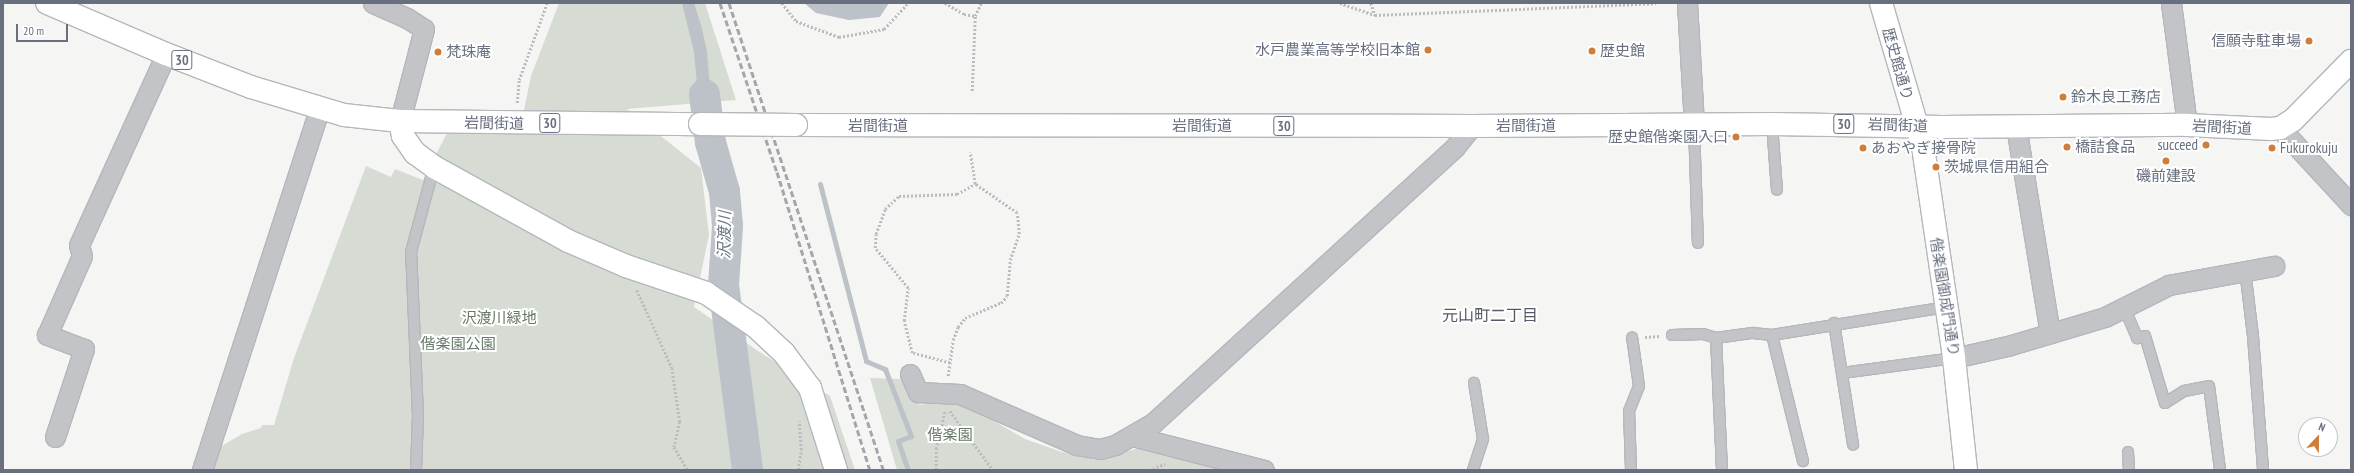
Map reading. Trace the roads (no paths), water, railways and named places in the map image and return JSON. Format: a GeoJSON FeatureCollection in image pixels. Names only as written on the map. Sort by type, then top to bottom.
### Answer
{"type":"FeatureCollection","features":[{"type":"Feature","properties":{"kind":"main road","name":"岩間街道"},"geometry":{"type":"LineString","coordinates":[[47,3],[166,54],[319,110],[400,121],[796,126],[1472,126],[1772,124],[1916,126],[2186,125],[2280,128]]}},
{"type":"Feature","properties":{"kind":"main road","name":"歴史館通り"},"geometry":{"type":"LineString","coordinates":[[1881,3],[1916,126]]}},
{"type":"Feature","properties":{"kind":"main road"},"geometry":{"type":"LineString","coordinates":[[2280,128],[2293,120],[2351,61]]}},
{"type":"Feature","properties":{"kind":"main road"},"geometry":{"type":"LineString","coordinates":[[400,121],[403,136],[415,153],[434,167],[568,241],[626,266],[691,286],[727,305],[756,327],[784,353],[810,388],[836,470]]}},
{"type":"Feature","properties":{"kind":"main road","name":"偕楽園御成門通り"},"geometry":{"type":"LineString","coordinates":[[1916,126],[1923,147],[1954,358],[1966,470]]}},
{"type":"Feature","properties":{"kind":"street"},"geometry":{"type":"LineString","coordinates":[[373,3],[407,18],[424,29],[400,121]]}},
{"type":"Feature","properties":{"kind":"street"},"geometry":{"type":"LineString","coordinates":[[1688,3],[1694,125]]}},
{"type":"Feature","properties":{"kind":"street"},"geometry":{"type":"LineString","coordinates":[[2171,3],[2186,125]]}},
{"type":"Feature","properties":{"kind":"street"},"geometry":{"type":"LineString","coordinates":[[55,437],[84,348],[48,335],[82,256],[79,245],[166,54]]}},
{"type":"Feature","properties":{"kind":"street"},"geometry":{"type":"LineString","coordinates":[[202,470],[319,110]]}},
{"type":"Feature","properties":{"kind":"street"},"geometry":{"type":"LineString","coordinates":[[910,374],[918,392],[946,397],[960,394],[1078,446],[1100,449],[1132,436],[1159,418],[1450,151],[1472,126]]}},
{"type":"Feature","properties":{"kind":"street"},"geometry":{"type":"LineString","coordinates":[[2016,126],[2050,332]]}},
{"type":"Feature","properties":{"kind":"street"},"geometry":{"type":"LineString","coordinates":[[2280,128],[2351,205]]}},
{"type":"Feature","properties":{"kind":"street"},"geometry":{"type":"LineString","coordinates":[[1954,358],[2105,317],[2169,285],[2245,270],[2274,266]]}},
{"type":"Feature","properties":{"kind":"street"},"geometry":{"type":"LineString","coordinates":[[1132,436],[1264,470]]}},
{"type":"Feature","properties":{"kind":"lane"},"geometry":{"type":"LineString","coordinates":[[1772,124],[1777,190]]}},
{"type":"Feature","properties":{"kind":"lane"},"geometry":{"type":"LineString","coordinates":[[1694,125],[1698,244]]}},
{"type":"Feature","properties":{"kind":"lane"},"geometry":{"type":"LineString","coordinates":[[416,470],[418,416],[411,252],[434,167]]}},
{"type":"Feature","properties":{"kind":"lane"},"geometry":{"type":"LineString","coordinates":[[2245,270],[2253,336],[2263,470]]}},
{"type":"Feature","properties":{"kind":"lane"},"geometry":{"type":"LineString","coordinates":[[1672,335],[1703,334],[1716,338],[1753,333],[1772,335],[1946,307]]}},
{"type":"Feature","properties":{"kind":"lane"},"geometry":{"type":"LineString","coordinates":[[2124,307],[2137,338],[2145,336],[2164,403],[2184,391],[2209,386],[2220,470]]}},
{"type":"Feature","properties":{"kind":"lane"},"geometry":{"type":"LineString","coordinates":[[1834,324],[1853,445]]}},
{"type":"Feature","properties":{"kind":"lane"},"geometry":{"type":"LineString","coordinates":[[1772,335],[1803,460]]}},
{"type":"Feature","properties":{"kind":"lane"},"geometry":{"type":"LineString","coordinates":[[1631,470],[1629,411],[1639,386],[1632,337]]}},
{"type":"Feature","properties":{"kind":"lane"},"geometry":{"type":"LineString","coordinates":[[1716,338],[1722,470]]}},
{"type":"Feature","properties":{"kind":"lane"},"geometry":{"type":"LineString","coordinates":[[1842,373],[1954,358]]}},
{"type":"Feature","properties":{"kind":"lane"},"geometry":{"type":"LineString","coordinates":[[1473,470],[1483,440],[1474,383]]}},
{"type":"Feature","properties":{"kind":"lane"},"geometry":{"type":"LineString","coordinates":[[2128,452],[2129,470]]}},
{"type":"Feature","properties":{"kind":"waterway","name":"沢渡川"},"geometry":{"type":"LineString","coordinates":[[704,94],[710,142],[724,191],[727,226],[723,284],[747,470]]}},
{"type":"Feature","properties":{"kind":"waterway"},"geometry":{"type":"LineString","coordinates":[[820,184],[866,361],[885,369],[911,436],[898,441],[908,470]]}},
{"type":"Feature","properties":{"kind":"railway"},"geometry":{"type":"LineString","coordinates":[[720,3],[777,172],[870,470]]}},
{"type":"Feature","properties":{"kind":"railway"},"geometry":{"type":"LineString","coordinates":[[729,3],[883,470]]}},
{"type":"Feature","properties":{"kind":"place","name":"信願寺駐車場"},"geometry":{"type":"Point","coordinates":[2309,41]}},
{"type":"Feature","properties":{"kind":"place","name":"水戸農業高等学校旧本館"},"geometry":{"type":"Point","coordinates":[1428,50]}},
{"type":"Feature","properties":{"kind":"place","name":"歴史館"},"geometry":{"type":"Point","coordinates":[1592,51]}},
{"type":"Feature","properties":{"kind":"place","name":"梵珠庵"},"geometry":{"type":"Point","coordinates":[438,52]}},
{"type":"Feature","properties":{"kind":"place","name":"鈴木良工務店"},"geometry":{"type":"Point","coordinates":[2063,97]}},
{"type":"Feature","properties":{"kind":"place","name":"歴史館偕楽園入口"},"geometry":{"type":"Point","coordinates":[1736,137]}},
{"type":"Feature","properties":{"kind":"place","name":"succeed"},"geometry":{"type":"Point","coordinates":[2206,145]}},
{"type":"Feature","properties":{"kind":"place","name":"橋詰食品"},"geometry":{"type":"Point","coordinates":[2067,147]}},
{"type":"Feature","properties":{"kind":"place","name":"あおやぎ接骨院"},"geometry":{"type":"Point","coordinates":[1863,148]}},
{"type":"Feature","properties":{"kind":"place","name":"Fukurokuju"},"geometry":{"type":"Point","coordinates":[2272,148]}},
{"type":"Feature","properties":{"kind":"place","name":"磯前建設"},"geometry":{"type":"Point","coordinates":[2166,161]}},
{"type":"Feature","properties":{"kind":"place","name":"茨城県信用組合"},"geometry":{"type":"Point","coordinates":[1936,167]}},
{"type":"Feature","properties":{"kind":"district","name":"元山町二丁目"},"geometry":{"type":"Point","coordinates":[1490,315]}},
{"type":"Feature","properties":{"kind":"park label","name":"沢渡川緑地"},"geometry":{"type":"Point","coordinates":[499,318]}},
{"type":"Feature","properties":{"kind":"park label","name":"偕楽園公園"},"geometry":{"type":"Point","coordinates":[458,344]}},
{"type":"Feature","properties":{"kind":"park label","name":"偕楽園"},"geometry":{"type":"Point","coordinates":[950,435]}}]}
